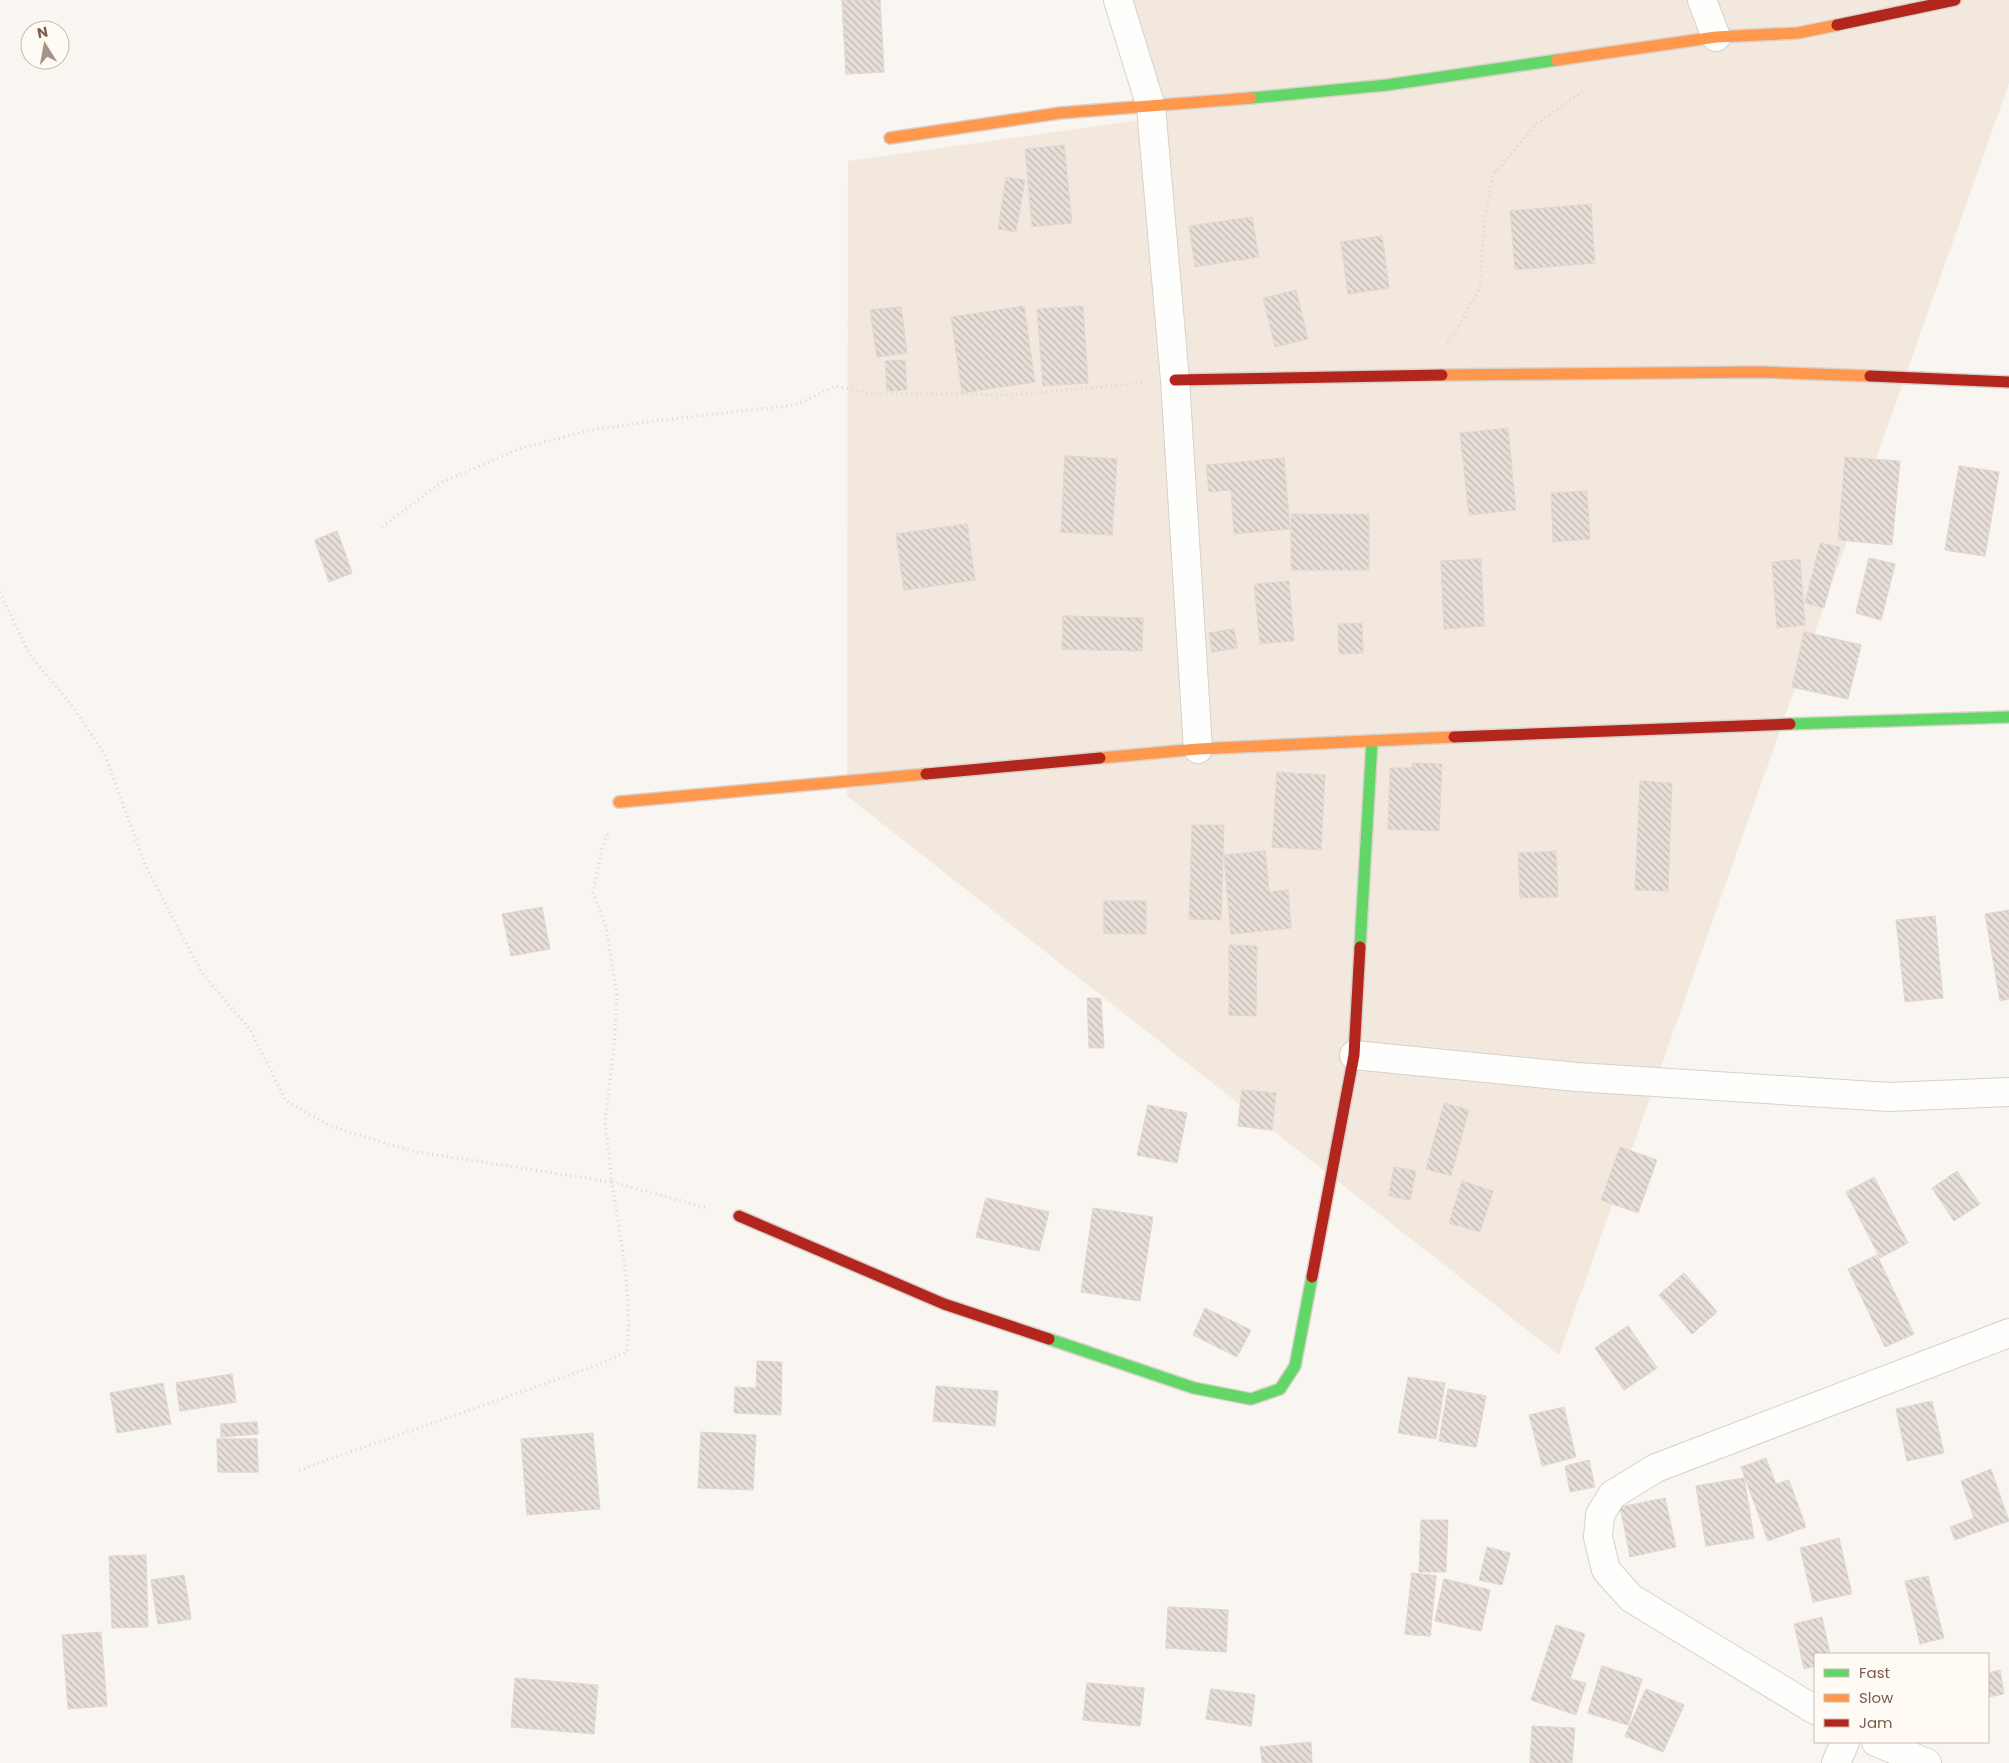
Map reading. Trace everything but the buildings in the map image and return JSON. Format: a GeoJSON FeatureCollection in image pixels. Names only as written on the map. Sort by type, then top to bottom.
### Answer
{"type":"FeatureCollection","features":[{"type":"Feature","properties":{"kind":"street"},"geometry":{"type":"LineString","coordinates":[[1118,0],[1151,107],[1175,380],[1198,749]]}},
{"type":"Feature","properties":{"kind":"street"},"geometry":{"type":"LineString","coordinates":[[1702,0],[1716,37]]}},
{"type":"Feature","properties":{"kind":"street"},"geometry":{"type":"LineString","coordinates":[[890,138],[1060,113],[1151,107],[1387,84],[1716,37],[1798,33],[1954,0]]}},
{"type":"Feature","properties":{"kind":"street"},"geometry":{"type":"LineString","coordinates":[[1175,380],[1419,375],[1759,372],[2009,382]]}},
{"type":"Feature","properties":{"kind":"street"},"geometry":{"type":"LineString","coordinates":[[619,802],[1198,749],[1678,727],[2009,717]]}},
{"type":"Feature","properties":{"kind":"street"},"geometry":{"type":"LineString","coordinates":[[739,1216],[944,1304],[1194,1388],[1251,1399],[1280,1389],[1295,1366],[1354,1055],[1372,741]]}},
{"type":"Feature","properties":{"kind":"street"},"geometry":{"type":"LineString","coordinates":[[1354,1055],[1577,1077],[1889,1097],[2009,1092]]}},
{"type":"Feature","properties":{"kind":"street"},"geometry":{"type":"LineString","coordinates":[[1814,1709],[1631,1598],[1606,1570],[1598,1537],[1600,1515],[1612,1495],[1656,1468],[2009,1333]]}},
{"type":"Feature","properties":{"kind":"street"},"geometry":{"type":"LineString","coordinates":[[1836,1763],[1845,1743]]}},
{"type":"Feature","properties":{"kind":"street"},"geometry":{"type":"LineString","coordinates":[[1878,1743],[1927,1763]]}},
{"type":"Feature","properties":{"kind":"path"},"geometry":{"type":"LineString","coordinates":[[1419,375],[1453,336],[1480,287],[1484,222],[1493,175],[1537,123],[1591,86]]}},
{"type":"Feature","properties":{"kind":"path"},"geometry":{"type":"LineString","coordinates":[[382,527],[442,482],[524,447],[597,429],[795,405],[836,386],[870,393],[1012,395],[1175,380]]}},
{"type":"Feature","properties":{"kind":"path"},"geometry":{"type":"LineString","coordinates":[[0,592],[30,654],[70,703],[104,753],[146,867],[202,973],[252,1031],[286,1101],[330,1126],[412,1151],[612,1182],[739,1216]]}},
{"type":"Feature","properties":{"kind":"path"},"geometry":{"type":"LineString","coordinates":[[299,1470],[595,1366],[627,1352],[630,1326],[605,1121],[614,1046],[617,995],[606,927],[593,893],[602,849],[619,802]]}},
{"type":"Feature","properties":{"kind":"shaded area"},"geometry":{"type":"Polygon","coordinates":[[[1121,0],[2009,0],[2009,83],[1559,1355],[847,796],[848,161],[1140,120],[1121,0]]]}},
{"type":"Feature","properties":{"kind":"traffic: fast"},"geometry":{"type":"LineString","coordinates":[[1251,98],[1387,85],[1557,60]]}},
{"type":"Feature","properties":{"kind":"traffic: fast"},"geometry":{"type":"LineString","coordinates":[[1790,724],[2009,717]]}},
{"type":"Feature","properties":{"kind":"traffic: fast"},"geometry":{"type":"LineString","coordinates":[[1360,947],[1372,741]]}},
{"type":"Feature","properties":{"kind":"traffic: fast"},"geometry":{"type":"LineString","coordinates":[[1049,1339],[1194,1388],[1251,1399],[1280,1389],[1295,1366],[1312,1277]]}},
{"type":"Feature","properties":{"kind":"traffic: slow"},"geometry":{"type":"LineString","coordinates":[[1557,60],[1716,37],[1798,33],[1837,25]]}},
{"type":"Feature","properties":{"kind":"traffic: slow"},"geometry":{"type":"LineString","coordinates":[[890,138],[1060,113],[1251,98]]}},
{"type":"Feature","properties":{"kind":"traffic: slow"},"geometry":{"type":"LineString","coordinates":[[1442,375],[1759,372],[1870,376]]}},
{"type":"Feature","properties":{"kind":"traffic: slow"},"geometry":{"type":"LineString","coordinates":[[1100,758],[1198,749],[1454,737]]}},
{"type":"Feature","properties":{"kind":"traffic: slow"},"geometry":{"type":"LineString","coordinates":[[619,802],[926,774]]}},
{"type":"Feature","properties":{"kind":"traffic: jam"},"geometry":{"type":"LineString","coordinates":[[1837,25],[1955,0]]}},
{"type":"Feature","properties":{"kind":"traffic: jam"},"geometry":{"type":"LineString","coordinates":[[1175,380],[1442,375]]}},
{"type":"Feature","properties":{"kind":"traffic: jam"},"geometry":{"type":"LineString","coordinates":[[1870,376],[2009,382]]}},
{"type":"Feature","properties":{"kind":"traffic: jam"},"geometry":{"type":"LineString","coordinates":[[1454,737],[1790,724]]}},
{"type":"Feature","properties":{"kind":"traffic: jam"},"geometry":{"type":"LineString","coordinates":[[926,774],[1100,758]]}},
{"type":"Feature","properties":{"kind":"traffic: jam"},"geometry":{"type":"LineString","coordinates":[[1312,1277],[1354,1055],[1360,947]]}},
{"type":"Feature","properties":{"kind":"traffic: jam"},"geometry":{"type":"LineString","coordinates":[[739,1216],[944,1304],[1049,1339]]}}]}
